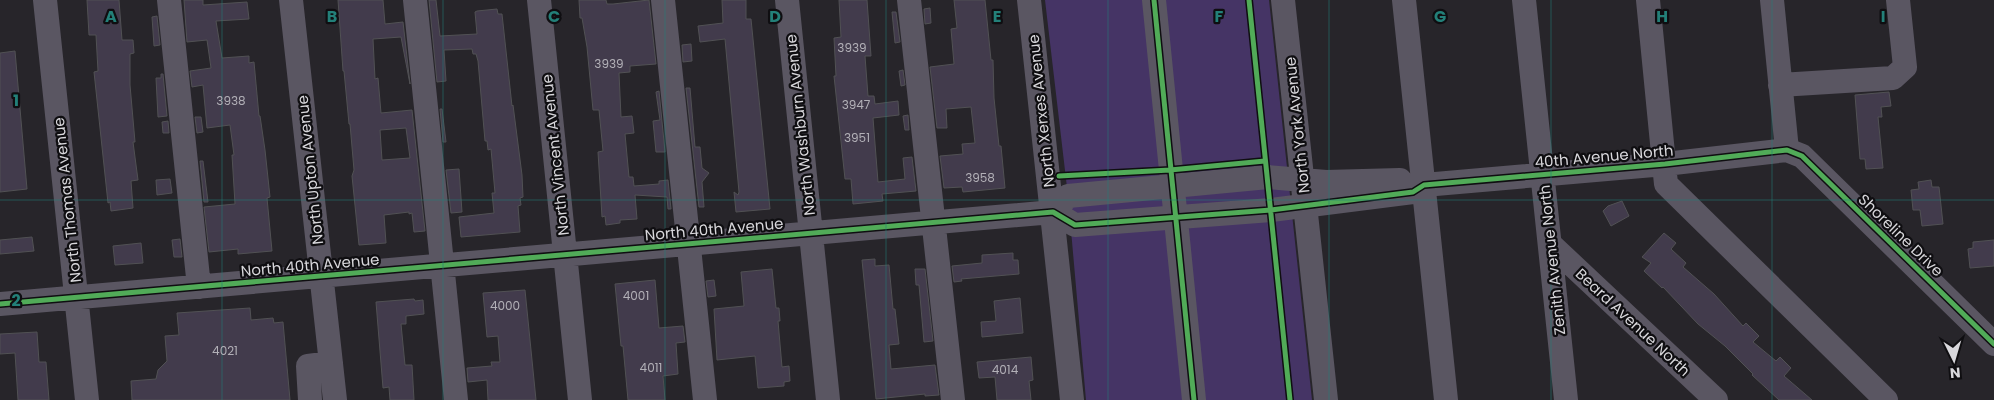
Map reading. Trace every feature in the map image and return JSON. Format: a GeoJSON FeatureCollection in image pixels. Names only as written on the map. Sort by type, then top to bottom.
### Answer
{"type":"FeatureCollection","features":[{"type":"Feature","properties":{"kind":"street","name":"North Thomas Avenue"},"geometry":{"type":"LineString","coordinates":[[45,0],[87,400]]}},
{"type":"Feature","properties":{"kind":"street"},"geometry":{"type":"LineString","coordinates":[[169,0],[199,287]]}},
{"type":"Feature","properties":{"kind":"street","name":"North Upton Avenue"},"geometry":{"type":"LineString","coordinates":[[291,0],[335,400]]}},
{"type":"Feature","properties":{"kind":"street"},"geometry":{"type":"LineString","coordinates":[[415,0],[456,400]]}},
{"type":"Feature","properties":{"kind":"street","name":"North Vincent Avenue"},"geometry":{"type":"LineString","coordinates":[[540,0],[580,400]]}},
{"type":"Feature","properties":{"kind":"street"},"geometry":{"type":"LineString","coordinates":[[663,0],[705,400]]}},
{"type":"Feature","properties":{"kind":"street","name":"North Washburn Avenue"},"geometry":{"type":"LineString","coordinates":[[787,0],[828,400]]}},
{"type":"Feature","properties":{"kind":"street"},"geometry":{"type":"LineString","coordinates":[[909,0],[953,400]]}},
{"type":"Feature","properties":{"kind":"street","name":"North Xerxes Avenue"},"geometry":{"type":"LineString","coordinates":[[1029,0],[1072,400]]}},
{"type":"Feature","properties":{"kind":"street"},"geometry":{"type":"LineString","coordinates":[[1154,0],[1171,186],[1194,400]]}},
{"type":"Feature","properties":{"kind":"street","name":"North York Avenue"},"geometry":{"type":"LineString","coordinates":[[1284,0],[1326,400]]}},
{"type":"Feature","properties":{"kind":"street"},"geometry":{"type":"LineString","coordinates":[[1404,0],[1446,400]]}},
{"type":"Feature","properties":{"kind":"street","name":"Zenith Avenue North"},"geometry":{"type":"LineString","coordinates":[[1524,0],[1566,400]]}},
{"type":"Feature","properties":{"kind":"street"},"geometry":{"type":"LineString","coordinates":[[1648,0],[1666,184],[1886,400]]}},
{"type":"Feature","properties":{"kind":"street"},"geometry":{"type":"LineString","coordinates":[[1772,0],[1787,150]]}},
{"type":"Feature","properties":{"kind":"street"},"geometry":{"type":"LineString","coordinates":[[1780,85],[1893,78],[1905,67],[1898,0]]}},
{"type":"Feature","properties":{"kind":"street","name":"40th Avenue North"},"geometry":{"type":"LineString","coordinates":[[1424,185],[1665,164],[1787,150]]}},
{"type":"Feature","properties":{"kind":"street","name":"Shoreline Drive"},"geometry":{"type":"LineString","coordinates":[[1787,150],[1802,156],[1994,344]]}},
{"type":"Feature","properties":{"kind":"street"},"geometry":{"type":"LineString","coordinates":[[1268,177],[1326,182],[1412,179],[1424,185],[1413,192],[1305,206],[1175,218],[1075,225],[1052,212],[1068,196],[1268,177]]}},
{"type":"Feature","properties":{"kind":"street","name":"North 40th Avenue"},"geometry":{"type":"LineString","coordinates":[[0,304],[1052,212]]}},
{"type":"Feature","properties":{"kind":"street","name":"Beard Avenue North"},"geometry":{"type":"LineString","coordinates":[[1551,245],[1705,396]]}},
{"type":"Feature","properties":{"kind":"street"},"geometry":{"type":"LineString","coordinates":[[310,400],[308,366],[331,363]]}},
{"type":"Feature","properties":{"kind":"shaded area"},"geometry":{"type":"Polygon","coordinates":[[[1045,0],[1269,0],[1312,400],[1086,400],[1068,196],[1045,0]]]}},
{"type":"Feature","properties":{"kind":"building"},"geometry":{"type":"Polygon","coordinates":[[[87,0],[119,0],[122,40],[133,40],[134,53],[130,54],[130,85],[135,142],[133,142],[138,180],[131,181],[133,208],[111,211],[110,202],[108,203],[94,72],[98,71],[96,35],[89,35],[87,0]]]}},
{"type":"Feature","properties":{"kind":"building"},"geometry":{"type":"Polygon","coordinates":[[[184,0],[203,0],[203,5],[247,2],[249,19],[216,21],[222,58],[249,56],[249,63],[254,62],[270,197],[267,198],[272,251],[238,254],[238,249],[209,252],[204,207],[235,204],[232,155],[234,155],[230,125],[207,128],[203,85],[192,87],[190,71],[211,68],[207,40],[187,42],[184,0]]]}},
{"type":"Feature","properties":{"kind":"building"},"geometry":{"type":"Polygon","coordinates":[[[338,0],[383,0],[385,24],[403,22],[410,84],[401,37],[373,39],[375,79],[378,78],[381,113],[412,110],[425,231],[414,232],[412,213],[384,215],[386,243],[359,245],[352,176],[354,170],[350,124],[343,71],[338,0]],[[406,128],[380,130],[382,160],[410,158],[406,128]]]}},
{"type":"Feature","properties":{"kind":"building"},"geometry":{"type":"Polygon","coordinates":[[[429,0],[436,0],[440,36],[477,34],[475,12],[477,11],[497,9],[498,14],[502,14],[522,175],[523,197],[520,198],[521,205],[518,206],[520,232],[461,237],[459,217],[494,213],[492,193],[495,193],[491,149],[488,150],[487,141],[485,141],[478,61],[472,49],[444,50],[446,81],[437,82],[429,0]]]}},
{"type":"Feature","properties":{"kind":"building"},"geometry":{"type":"Polygon","coordinates":[[[579,0],[606,0],[607,4],[613,4],[649,0],[656,64],[630,66],[630,72],[619,73],[621,117],[632,116],[634,133],[625,134],[629,177],[633,177],[634,186],[659,184],[659,181],[668,180],[671,209],[668,209],[667,197],[635,195],[637,219],[620,220],[620,223],[606,225],[605,216],[602,217],[598,152],[603,151],[599,110],[593,110],[587,47],[582,18],[580,18],[579,0]]]}},
{"type":"Feature","properties":{"kind":"building"},"geometry":{"type":"Polygon","coordinates":[[[722,0],[746,0],[746,19],[751,19],[770,209],[736,212],[734,192],[738,195],[739,192],[725,39],[700,42],[698,26],[723,23],[722,0]]]}},
{"type":"Feature","properties":{"kind":"building"},"geometry":{"type":"Polygon","coordinates":[[[839,0],[867,0],[871,56],[865,56],[868,96],[874,96],[875,104],[898,101],[899,115],[873,118],[878,182],[905,179],[903,158],[912,157],[916,191],[882,194],[883,201],[853,204],[851,179],[845,179],[834,76],[836,76],[834,38],[841,37],[839,0]]]}},
{"type":"Feature","properties":{"kind":"building"},"geometry":{"type":"Polygon","coordinates":[[[954,0],[985,0],[991,60],[993,60],[994,98],[1005,188],[963,192],[962,187],[944,188],[940,156],[963,154],[962,144],[975,143],[971,107],[946,109],[947,128],[937,128],[930,67],[954,64],[951,29],[957,28],[954,0]]]}},
{"type":"Feature","properties":{"kind":"building"},"geometry":{"type":"Polygon","coordinates":[[[930,8],[931,23],[925,24],[924,9],[930,8]]]}},
{"type":"Feature","properties":{"kind":"building"},"geometry":{"type":"Polygon","coordinates":[[[892,12],[896,12],[900,42],[895,43],[892,12]]]}},
{"type":"Feature","properties":{"kind":"building"},"geometry":{"type":"Polygon","coordinates":[[[157,16],[160,45],[154,46],[152,17],[157,16]]]}},
{"type":"Feature","properties":{"kind":"building"},"geometry":{"type":"Polygon","coordinates":[[[691,44],[692,61],[683,62],[682,45],[691,44]]]}},
{"type":"Feature","properties":{"kind":"building"},"geometry":{"type":"Polygon","coordinates":[[[15,51],[27,189],[0,192],[0,53],[15,51]]]}},
{"type":"Feature","properties":{"kind":"building"},"geometry":{"type":"Polygon","coordinates":[[[903,70],[905,85],[901,86],[899,71],[903,70]]]}},
{"type":"Feature","properties":{"kind":"building"},"geometry":{"type":"Polygon","coordinates":[[[161,74],[163,74],[167,116],[158,117],[156,78],[161,78],[161,74]]]}},
{"type":"Feature","properties":{"kind":"building"},"geometry":{"type":"Polygon","coordinates":[[[686,88],[690,88],[695,147],[700,147],[702,168],[709,173],[702,182],[704,207],[699,207],[686,88]]]}},
{"type":"Feature","properties":{"kind":"building"},"geometry":{"type":"Polygon","coordinates":[[[659,91],[665,152],[656,152],[653,121],[660,120],[656,92],[659,91]]]}},
{"type":"Feature","properties":{"kind":"building"},"geometry":{"type":"Polygon","coordinates":[[[1889,92],[1891,106],[1881,107],[1882,117],[1878,117],[1883,168],[1866,169],[1865,159],[1860,159],[1855,95],[1889,92]]]}},
{"type":"Feature","properties":{"kind":"building"},"geometry":{"type":"Polygon","coordinates":[[[440,109],[442,109],[446,142],[443,142],[440,109]]]}},
{"type":"Feature","properties":{"kind":"building"},"geometry":{"type":"Polygon","coordinates":[[[908,115],[909,130],[905,130],[903,116],[908,115]]]}},
{"type":"Feature","properties":{"kind":"building"},"geometry":{"type":"Polygon","coordinates":[[[195,117],[201,117],[203,132],[197,133],[195,117]]]}},
{"type":"Feature","properties":{"kind":"building"},"geometry":{"type":"Polygon","coordinates":[[[168,121],[169,133],[163,133],[162,122],[168,121]]]}},
{"type":"Feature","properties":{"kind":"building"},"geometry":{"type":"Polygon","coordinates":[[[200,161],[203,161],[208,202],[204,202],[200,161]]]}},
{"type":"Feature","properties":{"kind":"building"},"geometry":{"type":"Polygon","coordinates":[[[459,169],[462,212],[451,213],[446,170],[459,169]]]}},
{"type":"Feature","properties":{"kind":"building"},"geometry":{"type":"Polygon","coordinates":[[[170,179],[172,193],[157,195],[156,180],[170,179]]]}},
{"type":"Feature","properties":{"kind":"building"},"geometry":{"type":"Polygon","coordinates":[[[1931,180],[1932,187],[1939,187],[1943,224],[1922,226],[1920,210],[1913,210],[1911,190],[1919,189],[1918,182],[1931,180]]]}},
{"type":"Feature","properties":{"kind":"building"},"geometry":{"type":"Polygon","coordinates":[[[1622,201],[1629,216],[1611,226],[1603,211],[1608,206],[1622,201]]]}},
{"type":"Feature","properties":{"kind":"building"},"geometry":{"type":"Polygon","coordinates":[[[1664,233],[1676,243],[1671,249],[1686,263],[1683,267],[1714,294],[1743,326],[1746,323],[1759,336],[1753,342],[1776,361],[1780,357],[1791,368],[1784,376],[1812,400],[1779,400],[1725,346],[1698,324],[1663,287],[1644,271],[1651,263],[1642,257],[1664,233]]]}},
{"type":"Feature","properties":{"kind":"building"},"geometry":{"type":"Polygon","coordinates":[[[32,237],[34,251],[0,254],[0,240],[32,237]]]}},
{"type":"Feature","properties":{"kind":"building"},"geometry":{"type":"Polygon","coordinates":[[[180,239],[182,257],[174,257],[172,240],[180,239]]]}},
{"type":"Feature","properties":{"kind":"building"},"geometry":{"type":"Polygon","coordinates":[[[1994,240],[1994,266],[1970,268],[1968,249],[1973,248],[1973,242],[1994,240]]]}},
{"type":"Feature","properties":{"kind":"building"},"geometry":{"type":"Polygon","coordinates":[[[141,243],[143,263],[115,265],[113,246],[141,243]]]}},
{"type":"Feature","properties":{"kind":"building"},"geometry":{"type":"Polygon","coordinates":[[[1013,253],[1013,260],[1018,260],[1019,274],[961,279],[962,281],[954,282],[952,266],[982,263],[982,255],[1013,253]]]}},
{"type":"Feature","properties":{"kind":"building"},"geometry":{"type":"Polygon","coordinates":[[[875,259],[875,266],[889,265],[893,309],[895,309],[899,344],[889,345],[891,369],[935,365],[939,395],[925,396],[925,394],[876,399],[862,260],[875,259]]]}},
{"type":"Feature","properties":{"kind":"building"},"geometry":{"type":"Polygon","coordinates":[[[772,269],[776,308],[779,308],[780,321],[778,321],[782,367],[789,366],[790,381],[784,382],[784,386],[758,388],[755,356],[717,360],[714,309],[744,306],[741,272],[772,269]]]}},
{"type":"Feature","properties":{"kind":"building"},"geometry":{"type":"Polygon","coordinates":[[[915,269],[925,269],[933,341],[924,342],[919,285],[916,285],[915,269]]]}},
{"type":"Feature","properties":{"kind":"building"},"geometry":{"type":"Polygon","coordinates":[[[655,280],[659,328],[683,326],[685,342],[676,343],[678,374],[663,376],[665,400],[628,400],[615,284],[655,280]]]}},
{"type":"Feature","properties":{"kind":"building"},"geometry":{"type":"Polygon","coordinates":[[[714,280],[716,296],[708,297],[706,281],[714,280]]]}},
{"type":"Feature","properties":{"kind":"building"},"geometry":{"type":"Polygon","coordinates":[[[525,290],[536,400],[488,400],[487,380],[468,382],[467,368],[492,366],[491,362],[500,362],[498,336],[487,337],[483,293],[525,290]]]}},
{"type":"Feature","properties":{"kind":"building"},"geometry":{"type":"Polygon","coordinates":[[[1020,298],[1023,333],[982,337],[981,322],[996,321],[994,301],[1020,298]]]}},
{"type":"Feature","properties":{"kind":"building"},"geometry":{"type":"Polygon","coordinates":[[[414,299],[415,301],[423,300],[424,314],[406,316],[406,324],[401,324],[405,365],[412,365],[414,400],[390,400],[389,387],[383,388],[376,302],[414,299]]]}},
{"type":"Feature","properties":{"kind":"building"},"geometry":{"type":"Polygon","coordinates":[[[250,308],[251,320],[273,318],[274,323],[283,322],[290,400],[132,400],[131,381],[156,379],[158,370],[167,361],[165,336],[179,335],[177,313],[250,308]]]}},
{"type":"Feature","properties":{"kind":"building"},"geometry":{"type":"Polygon","coordinates":[[[37,332],[39,362],[46,362],[49,400],[18,400],[15,353],[0,354],[0,334],[37,332]]]}},
{"type":"Feature","properties":{"kind":"building"},"geometry":{"type":"Polygon","coordinates":[[[1031,357],[1033,380],[1029,381],[1031,400],[997,400],[995,377],[979,378],[977,362],[1031,357]]]}},
{"type":"Feature","properties":{"kind":"cycle path"},"geometry":{"type":"LineString","coordinates":[[1154,0],[1194,400]]}},
{"type":"Feature","properties":{"kind":"cycle path"},"geometry":{"type":"LineString","coordinates":[[1249,0],[1290,400]]}},
{"type":"Feature","properties":{"kind":"cycle path"},"geometry":{"type":"LineString","coordinates":[[0,304],[1053,212],[1075,225],[1271,210],[1413,192],[1424,185],[1665,164],[1787,150],[1802,156],[1994,344]]}},
{"type":"Feature","properties":{"kind":"cycle path"},"geometry":{"type":"LineString","coordinates":[[1059,176],[1170,170],[1265,161]]}}]}
